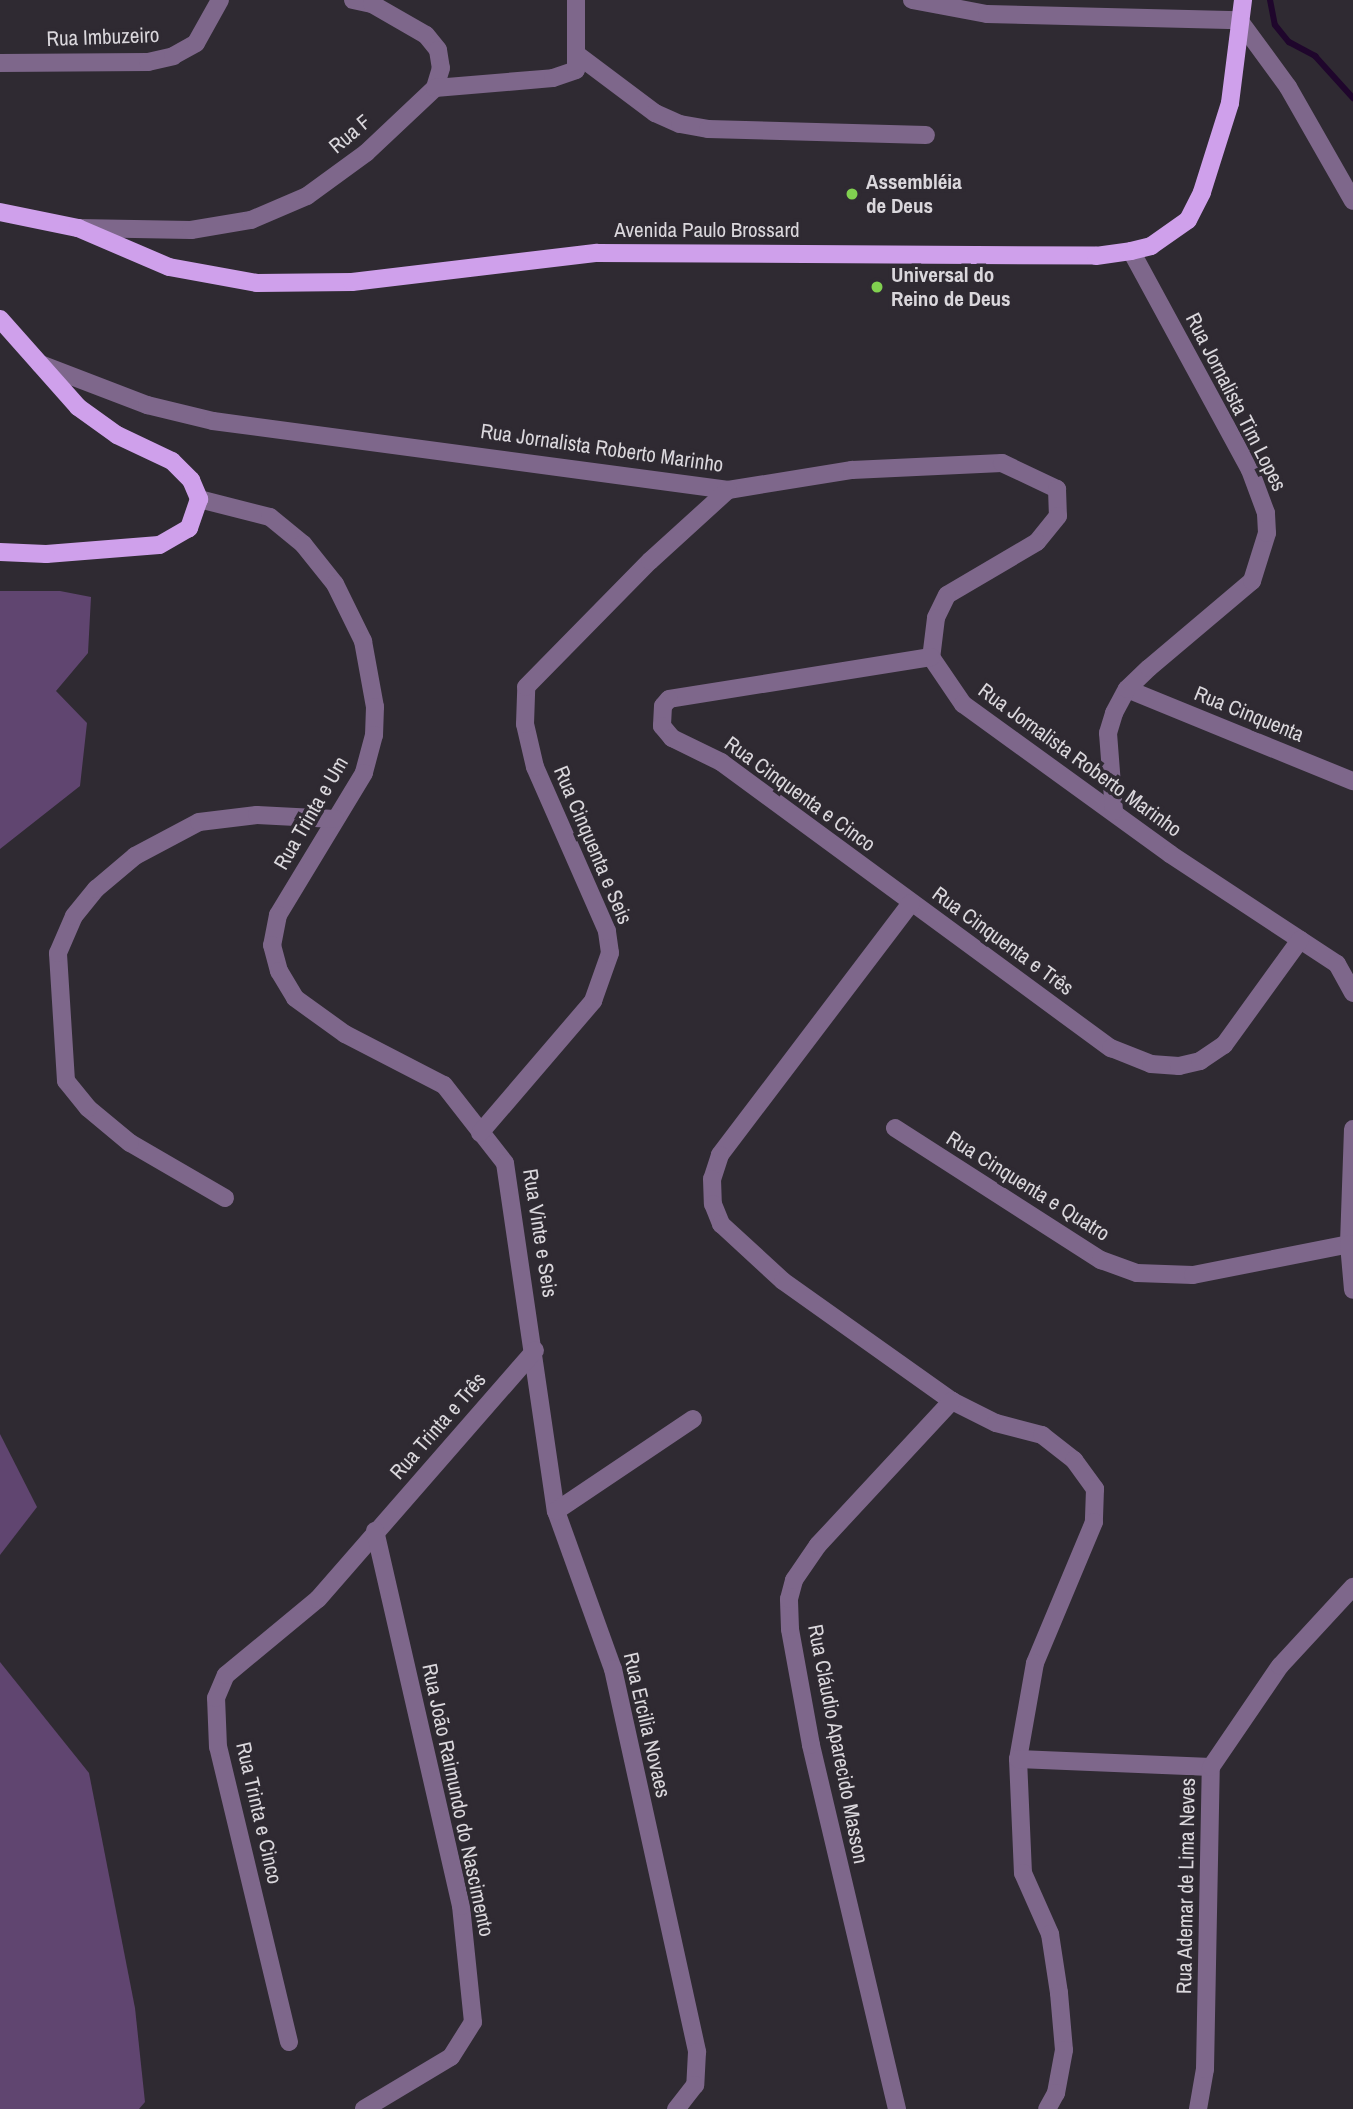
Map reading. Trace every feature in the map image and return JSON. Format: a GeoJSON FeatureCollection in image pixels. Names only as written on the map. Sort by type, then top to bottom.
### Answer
{"type":"FeatureCollection","features":[{"type":"Feature","properties":{"kind":"main road","name":"Avenida Paulo Brossard"},"geometry":{"type":"LineString","coordinates":[[0,212],[78,228],[169,267],[257,283],[352,282],[597,253],[1096,256],[1131,251],[1151,246],[1188,220],[1202,192],[1230,103],[1243,0]]}},
{"type":"Feature","properties":{"kind":"main road"},"geometry":{"type":"LineString","coordinates":[[0,319],[78,407],[117,435],[172,461],[191,480],[199,499],[189,528],[159,545],[46,554],[0,552]]}},
{"type":"Feature","properties":{"kind":"street","name":"Rua Imbuzeiro"},"geometry":{"type":"LineString","coordinates":[[0,63],[148,62],[173,56],[196,43],[220,0]]}},
{"type":"Feature","properties":{"kind":"street"},"geometry":{"type":"LineString","coordinates":[[353,0],[372,4],[426,35],[438,50],[441,68],[435,88],[552,78],[576,70],[579,56],[576,0]]}},
{"type":"Feature","properties":{"kind":"street"},"geometry":{"type":"LineString","coordinates":[[912,0],[987,15],[1239,20],[1288,87],[1353,201]]}},
{"type":"Feature","properties":{"kind":"street"},"geometry":{"type":"LineString","coordinates":[[579,56],[655,113],[680,124],[708,129],[926,135]]}},
{"type":"Feature","properties":{"kind":"street","name":"Rua F"},"geometry":{"type":"LineString","coordinates":[[78,228],[191,230],[251,220],[307,197],[366,153],[435,88]]}},
{"type":"Feature","properties":{"kind":"street","name":"Rua Jornalista Tim Lopes"},"geometry":{"type":"LineString","coordinates":[[1114,811],[1108,733],[1127,689],[1252,581],[1267,533],[1266,513],[1250,470],[1131,251]]}},
{"type":"Feature","properties":{"kind":"street","name":"Rua Jornalista Roberto Marinho"},"geometry":{"type":"LineString","coordinates":[[40,364],[148,405],[213,421],[728,490],[852,470],[1002,463],[1057,489],[1058,516],[1037,542],[947,595],[936,618],[931,657],[963,705],[1114,811],[1170,854],[1337,964],[1353,993]]}},
{"type":"Feature","properties":{"kind":"street","name":"Rua Cinquenta e Seis"},"geometry":{"type":"LineString","coordinates":[[480,1133],[593,1001],[610,953],[607,931],[535,767],[525,724],[526,687],[650,561],[728,490]]}},
{"type":"Feature","properties":{"kind":"street","name":"Rua Trinta e Um"},"geometry":{"type":"LineString","coordinates":[[199,499],[270,517],[303,544],[335,584],[363,641],[375,707],[374,735],[364,773],[278,915],[272,945],[279,971],[295,998],[345,1034],[444,1085],[480,1133]]}},
{"type":"Feature","properties":{"kind":"street","name":"Rua Cinquenta e Cinco"},"geometry":{"type":"LineString","coordinates":[[911,902],[721,762],[672,738],[661,716],[669,699],[931,657]]}},
{"type":"Feature","properties":{"kind":"street","name":"Rua Cinquenta"},"geometry":{"type":"LineString","coordinates":[[1127,689],[1353,781]]}},
{"type":"Feature","properties":{"kind":"street"},"geometry":{"type":"LineString","coordinates":[[225,1199],[130,1143],[88,1108],[66,1081],[58,953],[74,916],[96,890],[135,856],[199,822],[257,815],[335,819]]}},
{"type":"Feature","properties":{"kind":"street","name":"Rua Cinquenta e Três"},"geometry":{"type":"LineString","coordinates":[[952,1401],[783,1281],[721,1224],[713,1204],[712,1179],[720,1155],[911,902],[1111,1048],[1151,1065],[1190,1063],[1224,1045],[1300,940]]}},
{"type":"Feature","properties":{"kind":"street","name":"Rua Cinquenta e Quatro"},"geometry":{"type":"LineString","coordinates":[[895,1128],[1101,1260],[1137,1273],[1193,1275],[1349,1244]]}},
{"type":"Feature","properties":{"kind":"street"},"geometry":{"type":"LineString","coordinates":[[1353,1129],[1349,1244],[1353,1290]]}},
{"type":"Feature","properties":{"kind":"street","name":"Rua Vinte e Seis"},"geometry":{"type":"LineString","coordinates":[[480,1133],[505,1163],[535,1350]]}},
{"type":"Feature","properties":{"kind":"street","name":"Rua Ercilia Novaes"},"geometry":{"type":"LineString","coordinates":[[535,1350],[556,1511],[613,1670],[697,2052],[695,2085],[676,2109]]}},
{"type":"Feature","properties":{"kind":"street","name":"Rua Trinta e Três"},"geometry":{"type":"LineString","coordinates":[[376,1531],[535,1350]]}},
{"type":"Feature","properties":{"kind":"street"},"geometry":{"type":"LineString","coordinates":[[952,1401],[996,1423],[1042,1435],[1074,1460],[1095,1489],[1094,1522],[1035,1663],[1018,1759],[1023,1873],[1050,1934],[1064,2050],[1056,2093],[1047,2109]]}},
{"type":"Feature","properties":{"kind":"street","name":"Rua Cláudio Aparecido Masson"},"geometry":{"type":"LineString","coordinates":[[897,2109],[811,1745],[790,1629],[789,1600],[794,1580],[818,1545],[952,1401]]}},
{"type":"Feature","properties":{"kind":"street"},"geometry":{"type":"LineString","coordinates":[[556,1511],[693,1419]]}},
{"type":"Feature","properties":{"kind":"street","name":"Rua Trinta e Cinco"},"geometry":{"type":"LineString","coordinates":[[289,2042],[218,1747],[216,1698],[226,1675],[318,1599],[376,1531]]}},
{"type":"Feature","properties":{"kind":"street","name":"Rua João Raimundo do Nascimento"},"geometry":{"type":"LineString","coordinates":[[364,2109],[451,2057],[473,2022],[461,1906],[376,1531]]}},
{"type":"Feature","properties":{"kind":"street","name":"Rua Ademar de Lima Neves"},"geometry":{"type":"LineString","coordinates":[[1198,2109],[1205,2069],[1211,1767],[1280,1666],[1353,1587]]}},
{"type":"Feature","properties":{"kind":"street"},"geometry":{"type":"LineString","coordinates":[[1018,1759],[1211,1767]]}},
{"type":"Feature","properties":{"kind":"shaded area"},"geometry":{"type":"Polygon","coordinates":[[[0,591],[60,591],[91,597],[88,653],[56,691],[87,723],[80,786],[0,849],[0,591]]]}},
{"type":"Feature","properties":{"kind":"shaded area"},"geometry":{"type":"Polygon","coordinates":[[[0,1434],[37,1507],[0,1555],[0,1434]]]}},
{"type":"Feature","properties":{"kind":"shaded area"},"geometry":{"type":"Polygon","coordinates":[[[0,1662],[89,1773],[135,2008],[145,2102],[139,2109],[0,2109],[0,1662]]]}},
{"type":"Feature","properties":{"kind":"waterway"},"geometry":{"type":"LineString","coordinates":[[1270,0],[1275,25],[1289,42],[1315,56],[1353,98]]}},
{"type":"Feature","properties":{"kind":"place","name":"Assembléia de Deus"},"geometry":{"type":"Point","coordinates":[852,194]}},
{"type":"Feature","properties":{"kind":"place","name":"Universal do Reino de Deus"},"geometry":{"type":"Point","coordinates":[877,287]}}]}
